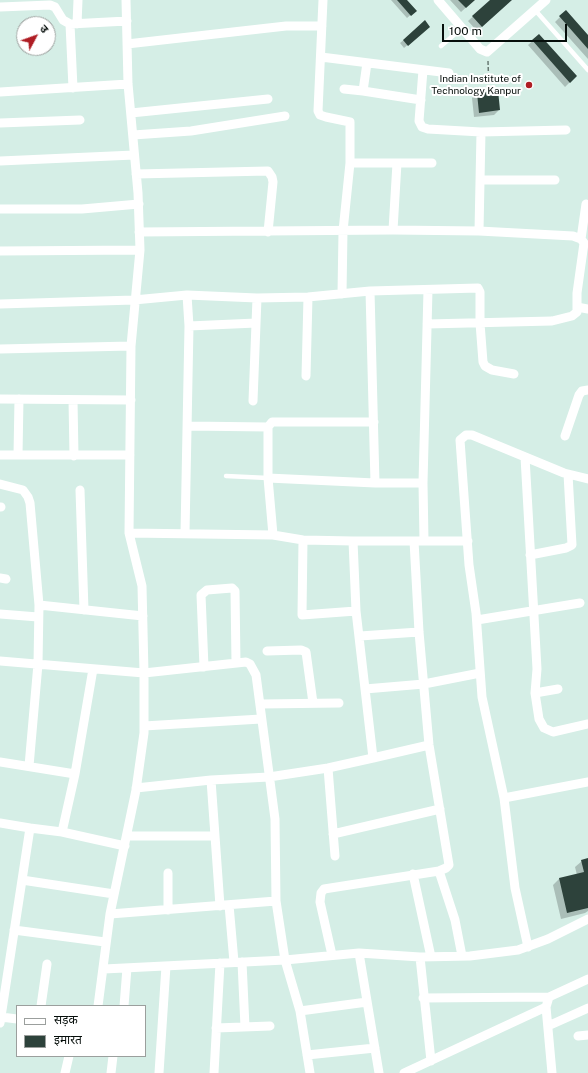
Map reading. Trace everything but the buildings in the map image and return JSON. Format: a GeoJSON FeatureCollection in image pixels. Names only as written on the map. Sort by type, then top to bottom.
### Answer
{"type":"FeatureCollection","features":[{"type":"Feature","properties":{"kind":"street"},"geometry":{"type":"LineString","coordinates":[[73,88],[74,24],[78,0]]}},
{"type":"Feature","properties":{"kind":"street"},"geometry":{"type":"LineString","coordinates":[[98,1005],[104,970],[110,914],[136,788],[144,726],[142,586],[129,533],[131,346],[134,300],[140,250],[139,204],[128,84],[126,0]]}},
{"type":"Feature","properties":{"kind":"street"},"geometry":{"type":"LineString","coordinates":[[323,0],[318,111],[320,115],[350,122],[350,163],[343,231],[342,294]]}},
{"type":"Feature","properties":{"kind":"street"},"geometry":{"type":"LineString","coordinates":[[438,0],[480,49],[487,52],[546,0]]}},
{"type":"Feature","properties":{"kind":"street"},"geometry":{"type":"LineString","coordinates":[[0,7],[50,5],[55,7],[63,20],[74,24],[126,21]]}},
{"type":"Feature","properties":{"kind":"street"},"geometry":{"type":"LineString","coordinates":[[127,44],[286,26],[322,26]]}},
{"type":"Feature","properties":{"kind":"street"},"geometry":{"type":"LineString","coordinates":[[320,57],[449,73]]}},
{"type":"Feature","properties":{"kind":"street"},"geometry":{"type":"LineString","coordinates":[[363,90],[367,63]]}},
{"type":"Feature","properties":{"kind":"street"},"geometry":{"type":"LineString","coordinates":[[424,70],[419,121],[422,127],[428,129],[481,132],[566,130]]}},
{"type":"Feature","properties":{"kind":"street"},"geometry":{"type":"LineString","coordinates":[[0,92],[128,84]]}},
{"type":"Feature","properties":{"kind":"street"},"geometry":{"type":"LineString","coordinates":[[344,89],[363,90],[421,100]]}},
{"type":"Feature","properties":{"kind":"street"},"geometry":{"type":"LineString","coordinates":[[131,113],[268,99]]}},
{"type":"Feature","properties":{"kind":"street"},"geometry":{"type":"LineString","coordinates":[[133,135],[191,131],[285,116]]}},
{"type":"Feature","properties":{"kind":"street"},"geometry":{"type":"LineString","coordinates":[[0,123],[80,120]]}},
{"type":"Feature","properties":{"kind":"street"},"geometry":{"type":"LineString","coordinates":[[479,231],[481,132]]}},
{"type":"Feature","properties":{"kind":"street"},"geometry":{"type":"LineString","coordinates":[[0,161],[134,155]]}},
{"type":"Feature","properties":{"kind":"street"},"geometry":{"type":"LineString","coordinates":[[350,163],[432,163]]}},
{"type":"Feature","properties":{"kind":"street"},"geometry":{"type":"LineString","coordinates":[[393,230],[397,163]]}},
{"type":"Feature","properties":{"kind":"street"},"geometry":{"type":"LineString","coordinates":[[136,174],[268,172],[272,177],[273,182],[268,232]]}},
{"type":"Feature","properties":{"kind":"street"},"geometry":{"type":"LineString","coordinates":[[481,180],[556,180]]}},
{"type":"Feature","properties":{"kind":"street"},"geometry":{"type":"LineString","coordinates":[[0,209],[82,209],[139,204]]}},
{"type":"Feature","properties":{"kind":"street"},"geometry":{"type":"LineString","coordinates":[[581,239],[586,204]]}},
{"type":"Feature","properties":{"kind":"street"},"geometry":{"type":"LineString","coordinates":[[139,232],[393,230],[479,231],[573,236],[581,239],[584,243],[584,252],[577,293],[577,312],[572,316],[552,321],[427,324]]}},
{"type":"Feature","properties":{"kind":"street"},"geometry":{"type":"LineString","coordinates":[[0,251],[140,250]]}},
{"type":"Feature","properties":{"kind":"street"},"geometry":{"type":"LineString","coordinates":[[0,304],[134,300],[187,295],[257,298],[308,297],[370,291],[478,288],[480,292],[480,323],[485,366],[492,370],[514,374]]}},
{"type":"Feature","properties":{"kind":"street"},"geometry":{"type":"LineString","coordinates":[[424,541],[423,483],[428,290]]}},
{"type":"Feature","properties":{"kind":"street"},"geometry":{"type":"LineString","coordinates":[[370,291],[375,483]]}},
{"type":"Feature","properties":{"kind":"street"},"geometry":{"type":"LineString","coordinates":[[185,533],[190,326],[187,295]]}},
{"type":"Feature","properties":{"kind":"street"},"geometry":{"type":"LineString","coordinates":[[306,376],[308,297]]}},
{"type":"Feature","properties":{"kind":"street"},"geometry":{"type":"LineString","coordinates":[[253,401],[257,298]]}},
{"type":"Feature","properties":{"kind":"street"},"geometry":{"type":"LineString","coordinates":[[577,307],[588,309]]}},
{"type":"Feature","properties":{"kind":"street"},"geometry":{"type":"LineString","coordinates":[[190,326],[256,324]]}},
{"type":"Feature","properties":{"kind":"street"},"geometry":{"type":"LineString","coordinates":[[0,349],[131,346]]}},
{"type":"Feature","properties":{"kind":"street"},"geometry":{"type":"LineString","coordinates":[[565,436],[579,395],[582,391],[588,390]]}},
{"type":"Feature","properties":{"kind":"street"},"geometry":{"type":"LineString","coordinates":[[0,399],[131,400]]}},
{"type":"Feature","properties":{"kind":"street"},"geometry":{"type":"LineString","coordinates":[[18,455],[19,399]]}},
{"type":"Feature","properties":{"kind":"street"},"geometry":{"type":"LineString","coordinates":[[73,400],[74,456]]}},
{"type":"Feature","properties":{"kind":"street"},"geometry":{"type":"LineString","coordinates":[[273,536],[268,478],[269,424],[276,421],[374,422]]}},
{"type":"Feature","properties":{"kind":"street"},"geometry":{"type":"LineString","coordinates":[[188,426],[268,427]]}},
{"type":"Feature","properties":{"kind":"street"},"geometry":{"type":"LineString","coordinates":[[528,947],[515,888],[504,798],[482,697],[476,620],[469,566],[461,438],[466,435],[472,435],[568,474],[588,479]]}},
{"type":"Feature","properties":{"kind":"street"},"geometry":{"type":"LineString","coordinates":[[0,455],[130,455]]}},
{"type":"Feature","properties":{"kind":"street"},"geometry":{"type":"LineString","coordinates":[[525,457],[537,669],[535,693],[541,725],[548,730],[560,730],[588,724]]}},
{"type":"Feature","properties":{"kind":"street"},"geometry":{"type":"LineString","coordinates":[[530,555],[566,548],[572,545],[568,474]]}},
{"type":"Feature","properties":{"kind":"street"},"geometry":{"type":"LineString","coordinates":[[268,478],[375,483],[423,483]]}},
{"type":"Feature","properties":{"kind":"street"},"geometry":{"type":"LineString","coordinates":[[0,484],[23,490],[30,499],[39,605],[38,664],[29,766]]}},
{"type":"Feature","properties":{"kind":"street"},"geometry":{"type":"LineString","coordinates":[[80,490],[84,610]]}},
{"type":"Feature","properties":{"kind":"street"},"geometry":{"type":"LineString","coordinates":[[129,533],[273,536],[302,540],[468,541]]}},
{"type":"Feature","properties":{"kind":"street"},"geometry":{"type":"LineString","coordinates":[[302,540],[302,615],[356,611]]}},
{"type":"Feature","properties":{"kind":"street"},"geometry":{"type":"LineString","coordinates":[[353,541],[356,611],[373,758]]}},
{"type":"Feature","properties":{"kind":"street"},"geometry":{"type":"LineString","coordinates":[[332,955],[320,902],[321,893],[324,889],[439,871],[449,865],[429,745],[418,632],[414,541]]}},
{"type":"Feature","properties":{"kind":"street"},"geometry":{"type":"LineString","coordinates":[[204,668],[201,595],[207,590],[232,588],[234,592],[236,664]]}},
{"type":"Feature","properties":{"kind":"street"},"geometry":{"type":"LineString","coordinates":[[476,620],[534,612],[580,603]]}},
{"type":"Feature","properties":{"kind":"street"},"geometry":{"type":"LineString","coordinates":[[39,605],[143,616]]}},
{"type":"Feature","properties":{"kind":"street"},"geometry":{"type":"LineString","coordinates":[[0,614],[38,617]]}},
{"type":"Feature","properties":{"kind":"street"},"geometry":{"type":"LineString","coordinates":[[360,636],[418,632]]}},
{"type":"Feature","properties":{"kind":"street"},"geometry":{"type":"LineString","coordinates":[[267,651],[301,650],[306,652],[313,704]]}},
{"type":"Feature","properties":{"kind":"street"},"geometry":{"type":"LineString","coordinates":[[0,661],[144,673],[204,668],[246,662],[253,668],[256,675],[261,704],[261,719],[275,819],[276,901],[285,960],[300,1011],[310,1073]]}},
{"type":"Feature","properties":{"kind":"street"},"geometry":{"type":"LineString","coordinates":[[62,832],[75,774],[93,668]]}},
{"type":"Feature","properties":{"kind":"street"},"geometry":{"type":"LineString","coordinates":[[365,690],[424,684],[480,673]]}},
{"type":"Feature","properties":{"kind":"street"},"geometry":{"type":"LineString","coordinates":[[535,693],[558,689]]}},
{"type":"Feature","properties":{"kind":"street"},"geometry":{"type":"LineString","coordinates":[[261,704],[313,704],[339,702]]}},
{"type":"Feature","properties":{"kind":"street"},"geometry":{"type":"LineString","coordinates":[[144,726],[261,719]]}},
{"type":"Feature","properties":{"kind":"street"},"geometry":{"type":"LineString","coordinates":[[136,788],[211,780],[269,778],[328,768],[429,745]]}},
{"type":"Feature","properties":{"kind":"street"},"geometry":{"type":"LineString","coordinates":[[0,762],[75,774]]}},
{"type":"Feature","properties":{"kind":"street"},"geometry":{"type":"LineString","coordinates":[[328,768],[335,856]]}},
{"type":"Feature","properties":{"kind":"street"},"geometry":{"type":"LineString","coordinates":[[211,780],[215,836],[225,905],[238,962],[245,1027]]}},
{"type":"Feature","properties":{"kind":"street"},"geometry":{"type":"LineString","coordinates":[[504,798],[588,782]]}},
{"type":"Feature","properties":{"kind":"street"},"geometry":{"type":"LineString","coordinates":[[333,834],[440,809]]}},
{"type":"Feature","properties":{"kind":"street"},"geometry":{"type":"LineString","coordinates":[[0,822],[62,832],[125,846]]}},
{"type":"Feature","properties":{"kind":"street"},"geometry":{"type":"LineString","coordinates":[[16,1019],[0,1020],[30,828]]}},
{"type":"Feature","properties":{"kind":"street"},"geometry":{"type":"LineString","coordinates":[[127,836],[215,836]]}},
{"type":"Feature","properties":{"kind":"street"},"geometry":{"type":"LineString","coordinates":[[439,871],[455,920],[462,956]]}},
{"type":"Feature","properties":{"kind":"street"},"geometry":{"type":"LineString","coordinates":[[168,873],[168,910]]}},
{"type":"Feature","properties":{"kind":"street"},"geometry":{"type":"LineString","coordinates":[[413,874],[431,957]]}},
{"type":"Feature","properties":{"kind":"street"},"geometry":{"type":"LineString","coordinates":[[22,880],[114,894]]}},
{"type":"Feature","properties":{"kind":"street"},"geometry":{"type":"LineString","coordinates":[[110,914],[276,901]]}},
{"type":"Feature","properties":{"kind":"street"},"geometry":{"type":"LineString","coordinates":[[104,970],[285,960],[359,953],[420,957],[462,956],[528,947],[588,919]]}},
{"type":"Feature","properties":{"kind":"street"},"geometry":{"type":"LineString","coordinates":[[14,930],[106,942]]}},
{"type":"Feature","properties":{"kind":"street"},"geometry":{"type":"LineString","coordinates":[[359,953],[379,1073]]}},
{"type":"Feature","properties":{"kind":"street"},"geometry":{"type":"LineString","coordinates":[[420,957],[423,998],[431,1061]]}},
{"type":"Feature","properties":{"kind":"street"},"geometry":{"type":"LineString","coordinates":[[214,1073],[220,963]]}},
{"type":"Feature","properties":{"kind":"street"},"geometry":{"type":"LineString","coordinates":[[41,1005],[47,964]]}},
{"type":"Feature","properties":{"kind":"street"},"geometry":{"type":"LineString","coordinates":[[159,1073],[166,966]]}},
{"type":"Feature","properties":{"kind":"street"},"geometry":{"type":"LineString","coordinates":[[124,1005],[127,968]]}},
{"type":"Feature","properties":{"kind":"street"},"geometry":{"type":"LineString","coordinates":[[423,998],[549,997],[588,979]]}},
{"type":"Feature","properties":{"kind":"street"},"geometry":{"type":"LineString","coordinates":[[549,997],[546,1007],[551,1073]]}},
{"type":"Feature","properties":{"kind":"street"},"geometry":{"type":"LineString","coordinates":[[300,1011],[367,1002]]}},
{"type":"Feature","properties":{"kind":"street"},"geometry":{"type":"LineString","coordinates":[[404,1073],[546,1007]]}},
{"type":"Feature","properties":{"kind":"street"},"geometry":{"type":"LineString","coordinates":[[548,1026],[588,1008]]}},
{"type":"Feature","properties":{"kind":"street"},"geometry":{"type":"LineString","coordinates":[[216,1028],[270,1026]]}},
{"type":"Feature","properties":{"kind":"street"},"geometry":{"type":"LineString","coordinates":[[578,1036],[588,1035]]}},
{"type":"Feature","properties":{"kind":"street"},"geometry":{"type":"LineString","coordinates":[[307,1055],[375,1048]]}},
{"type":"Feature","properties":{"kind":"street"},"geometry":{"type":"LineString","coordinates":[[65,1073],[69,1057]]}},
{"type":"Feature","properties":{"kind":"street"},"geometry":{"type":"LineString","coordinates":[[111,1073],[113,1057]]}},
{"type":"Feature","properties":{"kind":"lane"},"geometry":{"type":"LineString","coordinates":[[535,10],[588,70]]}},
{"type":"Feature","properties":{"kind":"lane"},"geometry":{"type":"LineString","coordinates":[[442,46],[462,28]]}},
{"type":"Feature","properties":{"kind":"lane"},"geometry":{"type":"LineString","coordinates":[[226,476],[268,478]]}},
{"type":"Feature","properties":{"kind":"path"},"geometry":{"type":"LineString","coordinates":[[487,52],[490,91]]}},
{"type":"Feature","properties":{"kind":"place","name":"Indian Institute of Technology Kanpur"},"geometry":{"type":"Point","coordinates":[529,85]}}]}
